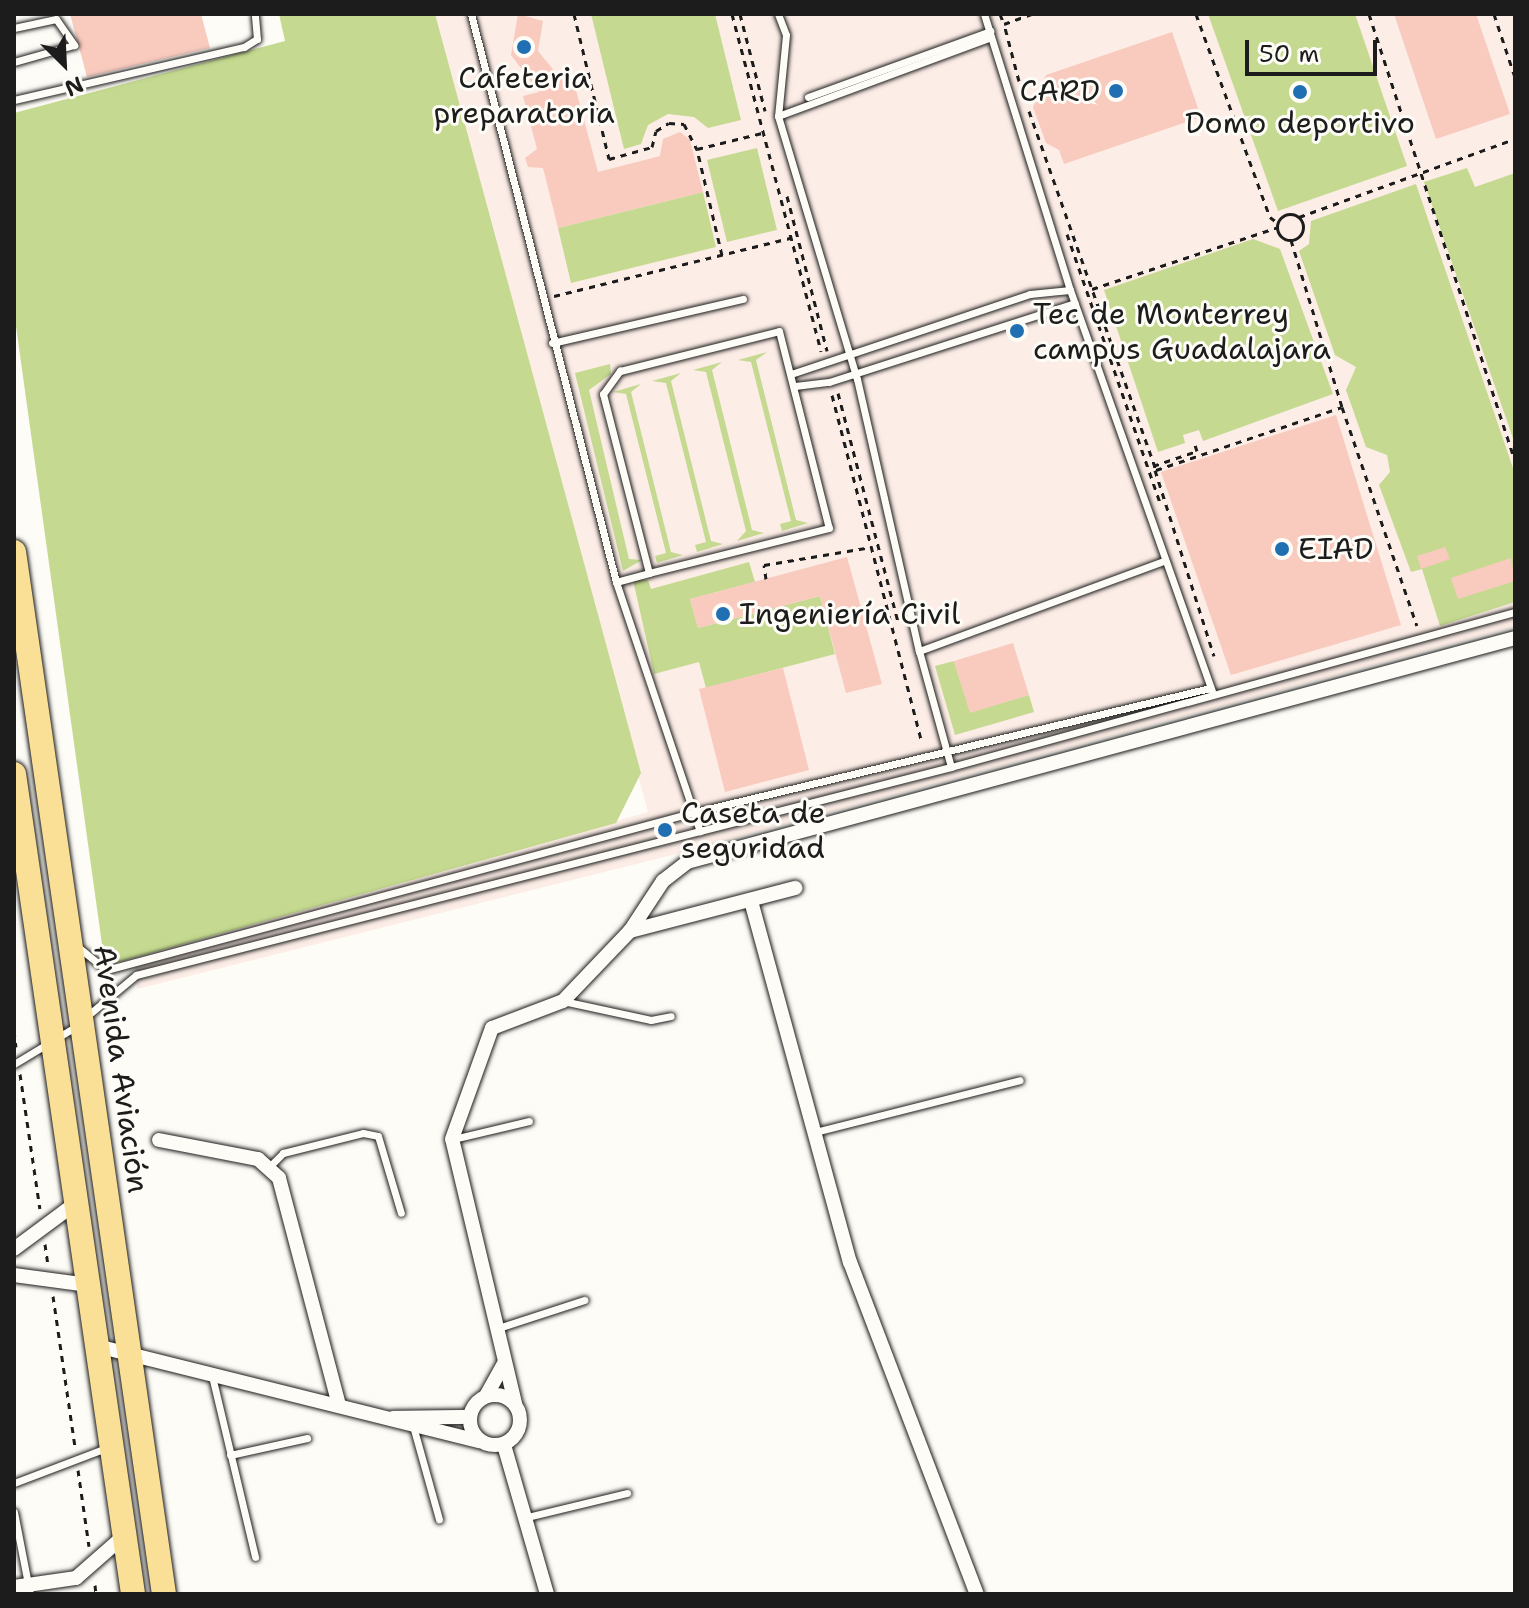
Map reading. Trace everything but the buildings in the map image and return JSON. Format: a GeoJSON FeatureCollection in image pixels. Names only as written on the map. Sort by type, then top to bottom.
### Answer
{"type":"FeatureCollection","features":[{"type":"Feature","properties":{"kind":"main road","name":"Avenida Aviación"},"geometry":{"type":"LineString","coordinates":[[14,552],[164,1594]]}},
{"type":"Feature","properties":{"kind":"main road"},"geometry":{"type":"LineString","coordinates":[[14,774],[133,1594]]}},
{"type":"Feature","properties":{"kind":"street"},"geometry":{"type":"LineString","coordinates":[[504,1445],[521,1425],[495,1329],[452,1139],[492,1028],[563,1001],[630,931],[663,881],[687,862],[1515,638]]}},
{"type":"Feature","properties":{"kind":"street"},"geometry":{"type":"LineString","coordinates":[[630,931],[795,888]]}},
{"type":"Feature","properties":{"kind":"street"},"geometry":{"type":"LineString","coordinates":[[751,901],[850,1262],[977,1594]]}},
{"type":"Feature","properties":{"kind":"street"},"geometry":{"type":"LineString","coordinates":[[159,1140],[269,1167],[279,1178],[339,1405]]}},
{"type":"Feature","properties":{"kind":"street"},"geometry":{"type":"LineString","coordinates":[[14,1249],[76,1203]]}},
{"type":"Feature","properties":{"kind":"street"},"geometry":{"type":"LineString","coordinates":[[14,1275],[88,1285]]}},
{"type":"Feature","properties":{"kind":"street"},"geometry":{"type":"LineString","coordinates":[[97,1346],[129,1350],[504,1445]]}},
{"type":"Feature","properties":{"kind":"street"},"geometry":{"type":"LineString","coordinates":[[412,1423],[469,1417],[486,1396],[504,1364]]}},
{"type":"Feature","properties":{"kind":"street"},"geometry":{"type":"LineString","coordinates":[[486,1396],[515,1403]]}},
{"type":"Feature","properties":{"kind":"street"},"geometry":{"type":"LineString","coordinates":[[469,1417],[479,1441]]}},
{"type":"Feature","properties":{"kind":"street"},"geometry":{"type":"LineString","coordinates":[[504,1445],[547,1594]]}},
{"type":"Feature","properties":{"kind":"street"},"geometry":{"type":"LineString","coordinates":[[24,1589],[76,1578],[124,1536]]}},
{"type":"Feature","properties":{"kind":"lane"},"geometry":{"type":"LineString","coordinates":[[14,100],[244,47],[257,39],[255,14]]}},
{"type":"Feature","properties":{"kind":"lane"},"geometry":{"type":"LineString","coordinates":[[471,14],[541,300],[616,582],[700,831]]}},
{"type":"Feature","properties":{"kind":"lane"},"geometry":{"type":"LineString","coordinates":[[778,14],[786,35],[778,116],[851,357],[919,651],[951,767]]}},
{"type":"Feature","properties":{"kind":"lane"},"geometry":{"type":"LineString","coordinates":[[984,14],[1073,296],[1163,561],[1210,688],[1220,696]]}},
{"type":"Feature","properties":{"kind":"lane"},"geometry":{"type":"LineString","coordinates":[[14,28],[56,19],[74,45],[14,62]]}},
{"type":"Feature","properties":{"kind":"lane"},"geometry":{"type":"LineString","coordinates":[[778,116],[991,34]]}},
{"type":"Feature","properties":{"kind":"lane"},"geometry":{"type":"LineString","coordinates":[[808,97],[991,34]]}},
{"type":"Feature","properties":{"kind":"lane"},"geometry":{"type":"LineString","coordinates":[[791,374],[824,362],[851,357],[1030,294],[1073,296]]}},
{"type":"Feature","properties":{"kind":"lane"},"geometry":{"type":"LineString","coordinates":[[795,386],[829,382],[854,369],[1073,296]]}},
{"type":"Feature","properties":{"kind":"lane"},"geometry":{"type":"LineString","coordinates":[[552,343],[743,299]]}},
{"type":"Feature","properties":{"kind":"lane"},"geometry":{"type":"LineString","coordinates":[[616,582],[829,528],[779,331],[620,371],[603,394],[649,573]]}},
{"type":"Feature","properties":{"kind":"lane"},"geometry":{"type":"LineString","coordinates":[[919,651],[1163,561]]}},
{"type":"Feature","properties":{"kind":"lane"},"geometry":{"type":"LineString","coordinates":[[14,1064],[53,1044],[136,975],[951,767],[1422,641],[1515,612]]}},
{"type":"Feature","properties":{"kind":"lane"},"geometry":{"type":"LineString","coordinates":[[70,941],[106,970],[695,812],[926,759],[1210,688]]}},
{"type":"Feature","properties":{"kind":"lane"},"geometry":{"type":"LineString","coordinates":[[563,1001],[651,1020],[671,1016]]}},
{"type":"Feature","properties":{"kind":"lane"},"geometry":{"type":"LineString","coordinates":[[813,1133],[1020,1080]]}},
{"type":"Feature","properties":{"kind":"lane"},"geometry":{"type":"LineString","coordinates":[[452,1139],[529,1121]]}},
{"type":"Feature","properties":{"kind":"lane"},"geometry":{"type":"LineString","coordinates":[[269,1167],[283,1153],[363,1133],[378,1136],[401,1213]]}},
{"type":"Feature","properties":{"kind":"lane"},"geometry":{"type":"LineString","coordinates":[[495,1329],[584,1300]]}},
{"type":"Feature","properties":{"kind":"lane"},"geometry":{"type":"LineString","coordinates":[[211,1371],[255,1557]]}},
{"type":"Feature","properties":{"kind":"lane"},"geometry":{"type":"LineString","coordinates":[[412,1423],[439,1519]]}},
{"type":"Feature","properties":{"kind":"lane"},"geometry":{"type":"LineString","coordinates":[[230,1455],[307,1438]]}},
{"type":"Feature","properties":{"kind":"lane"},"geometry":{"type":"LineString","coordinates":[[14,1483],[111,1446]]}},
{"type":"Feature","properties":{"kind":"lane"},"geometry":{"type":"LineString","coordinates":[[527,1517],[627,1493]]}},
{"type":"Feature","properties":{"kind":"lane"},"geometry":{"type":"LineString","coordinates":[[14,1512],[24,1589]]}},
{"type":"Feature","properties":{"kind":"path"},"geometry":{"type":"LineString","coordinates":[[574,14],[609,159],[652,147],[656,131],[669,123],[684,124],[697,149],[722,255]]}},
{"type":"Feature","properties":{"kind":"path"},"geometry":{"type":"LineString","coordinates":[[732,14],[824,362]]}},
{"type":"Feature","properties":{"kind":"path"},"geometry":{"type":"LineString","coordinates":[[1004,24],[1032,14]]}},
{"type":"Feature","properties":{"kind":"path"},"geometry":{"type":"LineString","coordinates":[[1196,14],[1278,225],[1291,240],[1342,407],[1422,641]]}},
{"type":"Feature","properties":{"kind":"path"},"geometry":{"type":"LineString","coordinates":[[1369,14],[1416,173],[1515,462]]}},
{"type":"Feature","properties":{"kind":"path"},"geometry":{"type":"LineString","coordinates":[[1494,14],[1515,77]]}},
{"type":"Feature","properties":{"kind":"path"},"geometry":{"type":"LineString","coordinates":[[995,17],[1002,15],[1017,85],[998,25]]}},
{"type":"Feature","properties":{"kind":"path"},"geometry":{"type":"LineString","coordinates":[[1090,290],[1036,123],[1022,99],[1153,469],[1220,696]]}},
{"type":"Feature","properties":{"kind":"path"},"geometry":{"type":"LineString","coordinates":[[697,149],[764,133]]}},
{"type":"Feature","properties":{"kind":"path"},"geometry":{"type":"LineString","coordinates":[[1073,296],[1278,225],[1286,214],[1299,217],[1515,139]]}},
{"type":"Feature","properties":{"kind":"path"},"geometry":{"type":"LineString","coordinates":[[1291,240],[1303,229],[1299,217]]}},
{"type":"Feature","properties":{"kind":"path"},"geometry":{"type":"LineString","coordinates":[[541,300],[791,238]]}},
{"type":"Feature","properties":{"kind":"path"},"geometry":{"type":"LineString","coordinates":[[829,382],[926,759]]}},
{"type":"Feature","properties":{"kind":"path"},"geometry":{"type":"LineString","coordinates":[[1153,469],[1342,407]]}},
{"type":"Feature","properties":{"kind":"path"},"geometry":{"type":"LineString","coordinates":[[1153,469],[1197,451],[1195,445]]}},
{"type":"Feature","properties":{"kind":"path"},"geometry":{"type":"LineString","coordinates":[[1129,462],[1142,459],[1153,469],[1220,696]]}},
{"type":"Feature","properties":{"kind":"path"},"geometry":{"type":"LineString","coordinates":[[766,579],[764,565],[872,547]]}},
{"type":"Feature","properties":{"kind":"path"},"geometry":{"type":"LineString","coordinates":[[14,1031],[41,1219]]}},
{"type":"Feature","properties":{"kind":"path"},"geometry":{"type":"LineString","coordinates":[[44,1234],[91,1563]]}},
{"type":"Feature","properties":{"kind":"path"},"geometry":{"type":"LineString","coordinates":[[94,1578],[96,1594]]}},
{"type":"Feature","properties":{"kind":"shaded area","name":"Tec de Monterrey campus Guadalajara"},"geometry":{"type":"Polygon","coordinates":[[[433,14],[1515,14],[1515,627],[680,853],[137,989],[135,958],[648,812],[433,14]]]}},
{"type":"Feature","properties":{"kind":"green space"},"geometry":{"type":"Polygon","coordinates":[[[279,14],[435,14],[641,773],[616,823],[105,966],[14,312],[14,113],[285,41],[279,14]]]}},
{"type":"Feature","properties":{"kind":"green space"},"geometry":{"type":"Polygon","coordinates":[[[591,14],[715,14],[741,120],[708,128],[694,117],[668,114],[648,125],[641,144],[624,149],[591,14]]]}},
{"type":"Feature","properties":{"kind":"green space","name":"Domo deportivo"},"geometry":{"type":"Polygon","coordinates":[[[1208,14],[1355,14],[1407,166],[1278,211],[1208,14]]]}},
{"type":"Feature","properties":{"kind":"green space"},"geometry":{"type":"Polygon","coordinates":[[[757,148],[777,230],[727,242],[707,160],[757,148]]]}},
{"type":"Feature","properties":{"kind":"green space"},"geometry":{"type":"Polygon","coordinates":[[[1467,168],[1475,187],[1515,173],[1515,444],[1424,182],[1467,168]]]}},
{"type":"Feature","properties":{"kind":"green space"},"geometry":{"type":"Polygon","coordinates":[[[1416,184],[1515,474],[1515,602],[1440,626],[1422,569],[1411,572],[1379,485],[1390,472],[1387,455],[1366,447],[1346,390],[1356,367],[1335,355],[1299,251],[1309,244],[1311,221],[1416,184]]]}},
{"type":"Feature","properties":{"kind":"green space"},"geometry":{"type":"Polygon","coordinates":[[[703,192],[716,247],[571,283],[558,228],[703,192]]]}},
{"type":"Feature","properties":{"kind":"green space"},"geometry":{"type":"Polygon","coordinates":[[[1253,239],[1280,249],[1333,394],[1203,441],[1199,430],[1183,435],[1185,443],[1158,452],[1104,290],[1253,239]]]}},
{"type":"Feature","properties":{"kind":"green space"},"geometry":{"type":"Polygon","coordinates":[[[767,352],[756,360],[796,520],[808,523],[782,531],[780,524],[791,521],[751,362],[738,360],[767,352]]]}},
{"type":"Feature","properties":{"kind":"green space"},"geometry":{"type":"Polygon","coordinates":[[[722,362],[712,370],[752,530],[764,533],[737,541],[746,531],[706,372],[693,370],[722,362]]]}},
{"type":"Feature","properties":{"kind":"green space"},"geometry":{"type":"Polygon","coordinates":[[[610,364],[611,374],[589,390],[629,559],[642,560],[623,571],[575,373],[610,364]]]}},
{"type":"Feature","properties":{"kind":"green space"},"geometry":{"type":"Polygon","coordinates":[[[681,373],[671,381],[711,541],[723,544],[697,552],[695,545],[706,542],[666,383],[652,381],[681,373]]]}},
{"type":"Feature","properties":{"kind":"green space"},"geometry":{"type":"Polygon","coordinates":[[[641,384],[631,392],[671,552],[683,555],[657,563],[655,556],[666,553],[626,394],[613,392],[641,384]]]}},
{"type":"Feature","properties":{"kind":"green space"},"geometry":{"type":"Polygon","coordinates":[[[749,562],[755,582],[690,599],[698,628],[820,596],[835,654],[706,688],[699,662],[654,674],[633,580],[648,580],[651,589],[749,562]]]}},
{"type":"Feature","properties":{"kind":"green space"},"geometry":{"type":"Polygon","coordinates":[[[954,661],[970,712],[1029,695],[1034,712],[955,735],[935,666],[954,661]]]}},
{"type":"Feature","properties":{"kind":"place","name":"Cafeteria preparatoria"},"geometry":{"type":"Point","coordinates":[524,47]}},
{"type":"Feature","properties":{"kind":"place","name":"CARD"},"geometry":{"type":"Point","coordinates":[1116,91]}},
{"type":"Feature","properties":{"kind":"place","name":"Domo deportivo"},"geometry":{"type":"Point","coordinates":[1300,92]}},
{"type":"Feature","properties":{"kind":"place","name":"Tec de Monterrey campus Guadalajara"},"geometry":{"type":"Point","coordinates":[1017,331]}},
{"type":"Feature","properties":{"kind":"place","name":"EIAD"},"geometry":{"type":"Point","coordinates":[1282,549]}},
{"type":"Feature","properties":{"kind":"place","name":"Ingeniería Civil"},"geometry":{"type":"Point","coordinates":[723,614]}},
{"type":"Feature","properties":{"kind":"place","name":"Caseta de seguridad"},"geometry":{"type":"Point","coordinates":[665,830]}}]}
